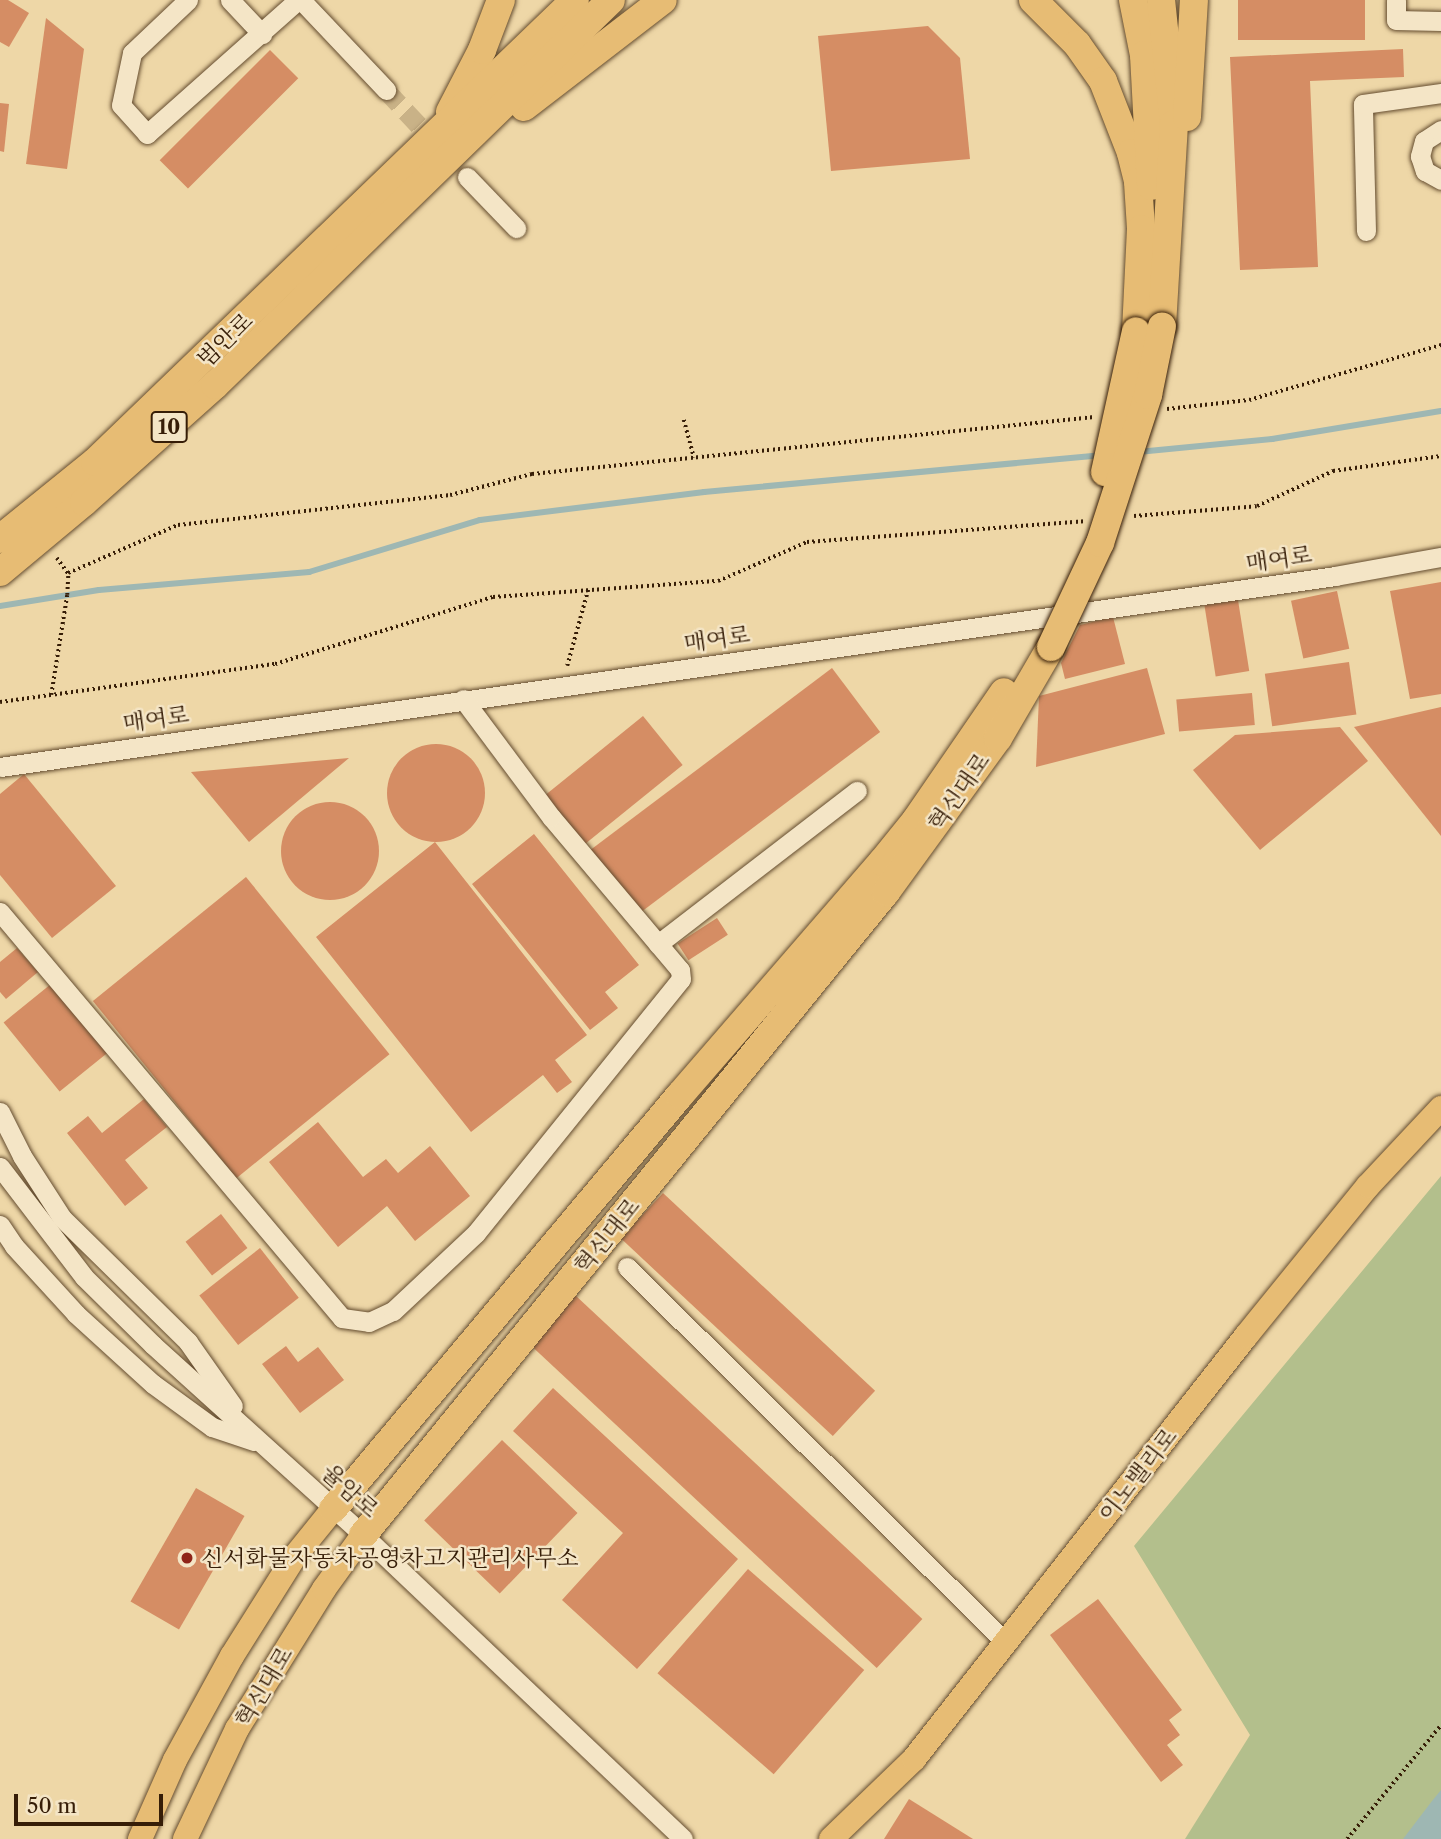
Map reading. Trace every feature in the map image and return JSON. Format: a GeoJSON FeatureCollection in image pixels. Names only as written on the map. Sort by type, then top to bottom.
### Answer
{"type":"FeatureCollection","features":[{"type":"Feature","properties":{"kind":"highway"},"geometry":{"type":"LineString","coordinates":[[441,131],[482,51],[501,0]]}},
{"type":"Feature","properties":{"kind":"highway","name":"범안로"},"geometry":{"type":"LineString","coordinates":[[0,572],[148,446],[321,265],[441,131],[575,0]]}},
{"type":"Feature","properties":{"kind":"highway"},"geometry":{"type":"LineString","coordinates":[[411,195],[611,0]]}},
{"type":"Feature","properties":{"kind":"highway"},"geometry":{"type":"LineString","coordinates":[[411,195],[663,0]]}},
{"type":"Feature","properties":{"kind":"highway"},"geometry":{"type":"LineString","coordinates":[[1033,0],[1077,44],[1103,81],[1131,153],[1138,182],[1149,329]]}},
{"type":"Feature","properties":{"kind":"highway"},"geometry":{"type":"LineString","coordinates":[[333,1509],[680,1095],[882,862],[1076,600],[1108,520],[1148,396],[1147,255],[1152,174],[1143,55],[1133,0]]}},
{"type":"Feature","properties":{"kind":"highway"},"geometry":{"type":"LineString","coordinates":[[1161,0],[1174,124],[1167,279]]}},
{"type":"Feature","properties":{"kind":"highway"},"geometry":{"type":"LineString","coordinates":[[1149,329],[1167,279],[1181,199],[1194,0]]}},
{"type":"Feature","properties":{"kind":"highway","name":"범안로"},"geometry":{"type":"LineString","coordinates":[[0,539],[95,462],[321,265],[411,195]]}},
{"type":"Feature","properties":{"kind":"highway","name":"혁신대로"},"geometry":{"type":"LineString","coordinates":[[363,1535],[886,892],[998,738],[1042,644]]}},
{"type":"Feature","properties":{"kind":"main road","name":"이노밸리로"},"geometry":{"type":"LineString","coordinates":[[831,1839],[915,1759],[1281,1293],[1368,1186],[1441,1108]]}},
{"type":"Feature","properties":{"kind":"main road"},"geometry":{"type":"LineString","coordinates":[[140,1839],[175,1760],[232,1656],[295,1556],[333,1509]]}},
{"type":"Feature","properties":{"kind":"main road","name":"혁신대로"},"geometry":{"type":"LineString","coordinates":[[185,1839],[237,1729],[324,1589],[363,1535]]}},
{"type":"Feature","properties":{"kind":"street"},"geometry":{"type":"LineString","coordinates":[[188,0],[132,53],[121,105],[147,134],[300,0],[386,90]]}},
{"type":"Feature","properties":{"kind":"street"},"geometry":{"type":"LineString","coordinates":[[230,0],[262,34]]}},
{"type":"Feature","properties":{"kind":"street"},"geometry":{"type":"LineString","coordinates":[[1396,0],[1396,20],[1441,21]]}},
{"type":"Feature","properties":{"kind":"street"},"geometry":{"type":"LineString","coordinates":[[1366,231],[1363,104],[1441,93]]}},
{"type":"Feature","properties":{"kind":"street"},"geometry":{"type":"LineString","coordinates":[[1441,130],[1424,141],[1420,156],[1426,171],[1441,180]]}},
{"type":"Feature","properties":{"kind":"street"},"geometry":{"type":"LineString","coordinates":[[467,177],[516,228]]}},
{"type":"Feature","properties":{"kind":"street","name":"매여로"},"geometry":{"type":"LineString","coordinates":[[0,767],[1335,576],[1441,557]]}},
{"type":"Feature","properties":{"kind":"street"},"geometry":{"type":"LineString","coordinates":[[0,912],[342,1318],[369,1322],[393,1311],[475,1233],[679,985],[680,970],[551,817],[463,699]]}},
{"type":"Feature","properties":{"kind":"street"},"geometry":{"type":"LineString","coordinates":[[658,944],[858,791]]}},
{"type":"Feature","properties":{"kind":"street"},"geometry":{"type":"LineString","coordinates":[[0,1112],[22,1156],[62,1218],[188,1342],[261,1444]]}},
{"type":"Feature","properties":{"kind":"street","name":"율암로"},"geometry":{"type":"LineString","coordinates":[[0,1167],[84,1277],[153,1345],[363,1535],[683,1839]]}},
{"type":"Feature","properties":{"kind":"street"},"geometry":{"type":"LineString","coordinates":[[0,1225],[14,1246],[76,1314],[153,1384],[212,1427],[261,1444]]}},
{"type":"Feature","properties":{"kind":"street"},"geometry":{"type":"LineString","coordinates":[[627,1267],[1006,1643]]}},
{"type":"Feature","properties":{"kind":"path"},"geometry":{"type":"LineString","coordinates":[[1166,409],[1249,400],[1441,345]]}},
{"type":"Feature","properties":{"kind":"path"},"geometry":{"type":"LineString","coordinates":[[68,573],[178,526],[450,495],[533,474],[1097,416]]}},
{"type":"Feature","properties":{"kind":"path"},"geometry":{"type":"LineString","coordinates":[[684,420],[694,458]]}},
{"type":"Feature","properties":{"kind":"path"},"geometry":{"type":"LineString","coordinates":[[1121,517],[1257,506],[1333,471],[1441,456]]}},
{"type":"Feature","properties":{"kind":"path"},"geometry":{"type":"LineString","coordinates":[[0,702],[275,664],[493,597],[718,581],[807,542],[1094,520]]}},
{"type":"Feature","properties":{"kind":"path"},"geometry":{"type":"LineString","coordinates":[[51,695],[68,573],[56,558],[65,550]]}},
{"type":"Feature","properties":{"kind":"path"},"geometry":{"type":"LineString","coordinates":[[562,686],[588,590]]}},
{"type":"Feature","properties":{"kind":"path"},"geometry":{"type":"LineString","coordinates":[[1347,1839],[1441,1725]]}},
{"type":"Feature","properties":{"kind":"green space"},"geometry":{"type":"Polygon","coordinates":[[[1441,1176],[1441,1839],[1185,1839],[1250,1735],[1134,1546],[1441,1176]]]}},
{"type":"Feature","properties":{"kind":"water"},"geometry":{"type":"Polygon","coordinates":[[[1441,1790],[1441,1839],[1403,1839],[1432,1801],[1441,1790]]]}},
{"type":"Feature","properties":{"kind":"building"},"geometry":{"type":"Polygon","coordinates":[[[0,0],[8,0],[29,13],[9,47],[0,42],[0,0]]]}},
{"type":"Feature","properties":{"kind":"building"},"geometry":{"type":"Polygon","coordinates":[[[1238,0],[1365,0],[1365,40],[1238,40],[1238,0]]]}},
{"type":"Feature","properties":{"kind":"building"},"geometry":{"type":"Polygon","coordinates":[[[46,18],[84,49],[67,169],[26,164],[46,18]]]}},
{"type":"Feature","properties":{"kind":"building"},"geometry":{"type":"Polygon","coordinates":[[[928,26],[960,58],[970,159],[831,171],[818,36],[928,26]]]}},
{"type":"Feature","properties":{"kind":"building"},"geometry":{"type":"Polygon","coordinates":[[[1403,49],[1404,77],[1310,81],[1318,267],[1240,270],[1230,57],[1403,49]]]}},
{"type":"Feature","properties":{"kind":"building"},"geometry":{"type":"Polygon","coordinates":[[[270,50],[298,78],[188,189],[160,160],[270,50]]]}},
{"type":"Feature","properties":{"kind":"building"},"geometry":{"type":"Polygon","coordinates":[[[0,103],[9,104],[4,152],[0,151],[0,103]]]}},
{"type":"Feature","properties":{"kind":"building"},"geometry":{"type":"Polygon","coordinates":[[[1441,582],[1441,694],[1410,699],[1390,591],[1441,582]]]}},
{"type":"Feature","properties":{"kind":"building"},"geometry":{"type":"Polygon","coordinates":[[[1337,591],[1349,649],[1303,658],[1291,601],[1337,591]]]}},
{"type":"Feature","properties":{"kind":"building"},"geometry":{"type":"Polygon","coordinates":[[[1238,600],[1249,671],[1216,676],[1204,605],[1238,600]]]}},
{"type":"Feature","properties":{"kind":"building"},"geometry":{"type":"Polygon","coordinates":[[[1113,617],[1125,664],[1065,679],[1061,663],[1080,625],[1113,617]]]}},
{"type":"Feature","properties":{"kind":"building"},"geometry":{"type":"Polygon","coordinates":[[[1349,662],[1356,714],[1272,726],[1265,674],[1349,662]]]}},
{"type":"Feature","properties":{"kind":"building"},"geometry":{"type":"Polygon","coordinates":[[[832,668],[880,732],[638,914],[590,850],[832,668]]]}},
{"type":"Feature","properties":{"kind":"building"},"geometry":{"type":"Polygon","coordinates":[[[1147,668],[1165,734],[1036,767],[1039,696],[1147,668]]]}},
{"type":"Feature","properties":{"kind":"building"},"geometry":{"type":"Polygon","coordinates":[[[1252,693],[1255,725],[1179,732],[1176,700],[1252,693]]]}},
{"type":"Feature","properties":{"kind":"building"},"geometry":{"type":"Polygon","coordinates":[[[1441,707],[1441,836],[1354,727],[1441,707]]]}},
{"type":"Feature","properties":{"kind":"building"},"geometry":{"type":"Polygon","coordinates":[[[643,716],[683,765],[580,848],[540,799],[643,716]]]}},
{"type":"Feature","properties":{"kind":"building"},"geometry":{"type":"Polygon","coordinates":[[[1340,727],[1368,761],[1260,850],[1193,770],[1235,735],[1340,727]]]}},
{"type":"Feature","properties":{"kind":"building"},"geometry":{"type":"Polygon","coordinates":[[[436,744],[463,752],[477,766],[485,793],[477,820],[463,834],[436,842],[409,834],[395,820],[387,793],[395,766],[409,752],[436,744]]]}},
{"type":"Feature","properties":{"kind":"building"},"geometry":{"type":"Polygon","coordinates":[[[349,758],[249,842],[191,772],[349,758]]]}},
{"type":"Feature","properties":{"kind":"building"},"geometry":{"type":"Polygon","coordinates":[[[24,774],[116,886],[52,938],[0,875],[0,794],[24,774]]]}},
{"type":"Feature","properties":{"kind":"building"},"geometry":{"type":"Polygon","coordinates":[[[330,802],[357,810],[371,824],[379,851],[371,878],[357,892],[330,900],[303,892],[289,878],[281,851],[289,824],[303,810],[330,802]]]}},
{"type":"Feature","properties":{"kind":"building"},"geometry":{"type":"Polygon","coordinates":[[[534,834],[639,965],[605,992],[618,1008],[590,1030],[472,884],[534,834]]]}},
{"type":"Feature","properties":{"kind":"building"},"geometry":{"type":"Polygon","coordinates":[[[435,842],[587,1035],[555,1060],[572,1082],[557,1093],[543,1075],[471,1132],[316,937],[435,842]]]}},
{"type":"Feature","properties":{"kind":"building"},"geometry":{"type":"Polygon","coordinates":[[[246,877],[389,1054],[236,1178],[93,1001],[246,877]]]}},
{"type":"Feature","properties":{"kind":"building"},"geometry":{"type":"Polygon","coordinates":[[[717,918],[728,935],[688,960],[678,944],[717,918]]]}},
{"type":"Feature","properties":{"kind":"building"},"geometry":{"type":"Polygon","coordinates":[[[17,948],[38,972],[6,999],[0,992],[0,962],[17,948]]]}},
{"type":"Feature","properties":{"kind":"building"},"geometry":{"type":"Polygon","coordinates":[[[51,984],[107,1053],[60,1092],[4,1022],[51,984]]]}},
{"type":"Feature","properties":{"kind":"building"},"geometry":{"type":"Polygon","coordinates":[[[144,1099],[167,1127],[125,1160],[148,1188],[125,1206],[67,1133],[88,1116],[102,1133],[144,1099]]]}},
{"type":"Feature","properties":{"kind":"building"},"geometry":{"type":"Polygon","coordinates":[[[318,1122],[363,1177],[386,1159],[398,1173],[430,1146],[470,1196],[415,1241],[387,1206],[338,1247],[269,1162],[318,1122]]]}},
{"type":"Feature","properties":{"kind":"building"},"geometry":{"type":"Polygon","coordinates":[[[663,1193],[875,1391],[833,1436],[621,1238],[663,1193]]]}},
{"type":"Feature","properties":{"kind":"building"},"geometry":{"type":"Polygon","coordinates":[[[221,1214],[247,1248],[212,1276],[186,1242],[221,1214]]]}},
{"type":"Feature","properties":{"kind":"building"},"geometry":{"type":"Polygon","coordinates":[[[260,1248],[299,1298],[238,1345],[199,1295],[260,1248]]]}},
{"type":"Feature","properties":{"kind":"building"},"geometry":{"type":"Polygon","coordinates":[[[575,1295],[922,1619],[877,1668],[529,1344],[575,1295]]]}},
{"type":"Feature","properties":{"kind":"building"},"geometry":{"type":"Polygon","coordinates":[[[286,1346],[298,1362],[318,1347],[344,1380],[300,1413],[262,1364],[286,1346]]]}},
{"type":"Feature","properties":{"kind":"building"},"geometry":{"type":"Polygon","coordinates":[[[553,1388],[738,1559],[637,1669],[562,1600],[623,1533],[513,1431],[553,1388]]]}},
{"type":"Feature","properties":{"kind":"building"},"geometry":{"type":"Polygon","coordinates":[[[502,1440],[578,1513],[500,1594],[424,1521],[502,1440]]]}},
{"type":"Feature","properties":{"kind":"building","name":"신서화물자동차공영차고지관리사무소"},"geometry":{"type":"Polygon","coordinates":[[[196,1488],[244,1516],[179,1629],[130,1601],[196,1488]]]}},
{"type":"Feature","properties":{"kind":"building"},"geometry":{"type":"Polygon","coordinates":[[[748,1569],[864,1670],[774,1774],[657,1673],[748,1569]]]}},
{"type":"Feature","properties":{"kind":"building"},"geometry":{"type":"Polygon","coordinates":[[[1098,1599],[1182,1710],[1169,1720],[1180,1735],[1167,1745],[1183,1765],[1161,1782],[1050,1635],[1098,1599]]]}},
{"type":"Feature","properties":{"kind":"building"},"geometry":{"type":"Polygon","coordinates":[[[909,1799],[973,1839],[884,1839],[909,1799]]]}},
{"type":"Feature","properties":{"kind":"waterway"},"geometry":{"type":"LineString","coordinates":[[1138,452],[1272,439],[1441,411]]}},
{"type":"Feature","properties":{"kind":"waterway"},"geometry":{"type":"LineString","coordinates":[[0,606],[99,590],[309,572],[480,520],[704,492],[1103,455]]}},
{"type":"Feature","properties":{"kind":"tunnel"},"geometry":{"type":"LineString","coordinates":[[386,90],[467,177]]}},
{"type":"Feature","properties":{"kind":"place","name":"신서화물자동차공영차고지관리사무소"},"geometry":{"type":"Point","coordinates":[187,1558]}}]}
